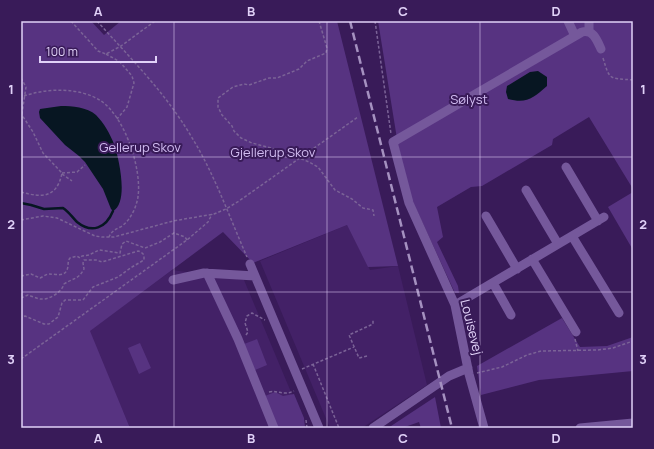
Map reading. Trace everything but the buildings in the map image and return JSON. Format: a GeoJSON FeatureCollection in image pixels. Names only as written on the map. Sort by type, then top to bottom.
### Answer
{"type":"FeatureCollection","features":[{"type":"Feature","properties":{"kind":"street"},"geometry":{"type":"LineString","coordinates":[[568,21],[575,36]]}},
{"type":"Feature","properties":{"kind":"street"},"geometry":{"type":"LineString","coordinates":[[589,21],[589,32]]}},
{"type":"Feature","properties":{"kind":"street"},"geometry":{"type":"LineString","coordinates":[[392,142],[582,32],[589,32],[593,35],[601,49]]}},
{"type":"Feature","properties":{"kind":"street","name":"Louisevej"},"geometry":{"type":"LineString","coordinates":[[373,428],[449,376],[469,371],[455,305],[409,203],[392,142]]}},
{"type":"Feature","properties":{"kind":"street"},"geometry":{"type":"LineString","coordinates":[[455,305],[601,219],[566,167]]}},
{"type":"Feature","properties":{"kind":"street"},"geometry":{"type":"LineString","coordinates":[[526,190],[558,244]]}},
{"type":"Feature","properties":{"kind":"street"},"geometry":{"type":"LineString","coordinates":[[486,216],[517,269]]}},
{"type":"Feature","properties":{"kind":"street"},"geometry":{"type":"LineString","coordinates":[[572,236],[619,313]]}},
{"type":"Feature","properties":{"kind":"street"},"geometry":{"type":"LineString","coordinates":[[532,259],[576,332]]}},
{"type":"Feature","properties":{"kind":"street"},"geometry":{"type":"LineString","coordinates":[[250,264],[319,428]]}},
{"type":"Feature","properties":{"kind":"street"},"geometry":{"type":"LineString","coordinates":[[173,280],[207,273],[255,276]]}},
{"type":"Feature","properties":{"kind":"street"},"geometry":{"type":"LineString","coordinates":[[207,273],[262,395],[274,428]]}},
{"type":"Feature","properties":{"kind":"street"},"geometry":{"type":"LineString","coordinates":[[493,283],[512,315]]}},
{"type":"Feature","properties":{"kind":"street"},"geometry":{"type":"LineString","coordinates":[[469,371],[484,428]]}},
{"type":"Feature","properties":{"kind":"street"},"geometry":{"type":"LineString","coordinates":[[580,428],[633,423]]}},
{"type":"Feature","properties":{"kind":"path"},"geometry":{"type":"LineString","coordinates":[[71,21],[98,51],[120,62],[132,76],[134,83],[127,107],[117,119]]}},
{"type":"Feature","properties":{"kind":"path"},"geometry":{"type":"LineString","coordinates":[[97,21],[159,89],[192,137],[209,170],[250,264]]}},
{"type":"Feature","properties":{"kind":"path"},"geometry":{"type":"LineString","coordinates":[[106,54],[121,46],[155,21]]}},
{"type":"Feature","properties":{"kind":"path"},"geometry":{"type":"LineString","coordinates":[[319,21],[327,48],[326,53],[307,61],[299,69],[277,78],[269,78],[249,85],[244,84],[233,87],[217,99],[218,107],[222,115],[241,138],[252,143],[279,150],[318,167],[335,190],[352,199],[363,208],[372,210],[374,216]]}},
{"type":"Feature","properties":{"kind":"path"},"geometry":{"type":"LineString","coordinates":[[375,21],[392,142]]}},
{"type":"Feature","properties":{"kind":"path"},"geometry":{"type":"LineString","coordinates":[[601,49],[607,73],[614,79],[633,80]]}},
{"type":"Feature","properties":{"kind":"path"},"geometry":{"type":"LineString","coordinates":[[21,78],[26,87],[21,120]]}},
{"type":"Feature","properties":{"kind":"path"},"geometry":{"type":"LineString","coordinates":[[24,96],[37,92],[52,91],[78,93],[101,101],[110,108],[117,119],[126,135],[135,160],[138,172],[138,198],[133,214],[127,222],[111,233],[109,237]]}},
{"type":"Feature","properties":{"kind":"path"},"geometry":{"type":"LineString","coordinates":[[22,115],[31,128],[43,153],[62,174],[72,181]]}},
{"type":"Feature","properties":{"kind":"path"},"geometry":{"type":"LineString","coordinates":[[21,220],[44,216],[57,218],[95,236],[109,237],[173,221],[212,214],[226,209],[239,201],[358,117]]}},
{"type":"Feature","properties":{"kind":"path"},"geometry":{"type":"LineString","coordinates":[[21,128],[21,137]]}},
{"type":"Feature","properties":{"kind":"path"},"geometry":{"type":"LineString","coordinates":[[62,174],[77,172],[85,165]]}},
{"type":"Feature","properties":{"kind":"path"},"geometry":{"type":"LineString","coordinates":[[21,192],[40,195],[50,194],[58,186],[62,174]]}},
{"type":"Feature","properties":{"kind":"path"},"geometry":{"type":"LineString","coordinates":[[21,359],[186,240],[208,222],[212,214]]}},
{"type":"Feature","properties":{"kind":"path"},"geometry":{"type":"LineString","coordinates":[[21,276],[31,274],[40,278],[48,274],[61,275],[65,273],[70,258],[77,256],[80,258],[99,250],[120,253],[122,244],[126,241],[145,248],[160,242],[174,233],[185,237],[186,240]]}},
{"type":"Feature","properties":{"kind":"path"},"geometry":{"type":"LineString","coordinates":[[21,298],[28,294],[40,299],[46,299],[60,291],[64,284],[75,280],[82,273],[84,269],[84,260],[96,260],[102,262],[138,251],[144,255],[144,260],[118,277],[93,287],[83,300],[65,300],[62,303],[58,317],[49,324],[44,324],[25,316],[21,318]]}},
{"type":"Feature","properties":{"kind":"path"},"geometry":{"type":"LineString","coordinates":[[238,340],[248,332],[245,323],[247,316],[252,313],[265,320],[264,316]]}},
{"type":"Feature","properties":{"kind":"path"},"geometry":{"type":"LineString","coordinates":[[367,356],[358,358],[349,335],[373,324],[373,320]]}},
{"type":"Feature","properties":{"kind":"path"},"geometry":{"type":"LineString","coordinates":[[576,332],[575,340],[578,351]]}},
{"type":"Feature","properties":{"kind":"path"},"geometry":{"type":"LineString","coordinates":[[469,371],[502,367],[527,355],[541,351],[598,350],[613,348],[633,341]]}},
{"type":"Feature","properties":{"kind":"path"},"geometry":{"type":"LineString","coordinates":[[295,372],[354,347]]}},
{"type":"Feature","properties":{"kind":"path"},"geometry":{"type":"LineString","coordinates":[[313,364],[340,428]]}},
{"type":"Feature","properties":{"kind":"path"},"geometry":{"type":"LineString","coordinates":[[262,395],[275,391],[286,394],[295,391]]}},
{"type":"Feature","properties":{"kind":"path"},"geometry":{"type":"LineString","coordinates":[[306,417],[307,428]]}},
{"type":"Feature","properties":{"kind":"shaded area"},"geometry":{"type":"Polygon","coordinates":[[[347,225],[370,270],[398,266],[427,385],[362,428],[330,428],[260,261],[347,225]]]}},
{"type":"Feature","properties":{"kind":"shaded area"},"geometry":{"type":"Polygon","coordinates":[[[172,270],[244,280],[306,428],[130,428],[89,331],[172,270]]]}},
{"type":"Feature","properties":{"kind":"green space","name":"Gjellerup Skov"},"geometry":{"type":"Polygon","coordinates":[[[21,21],[91,21],[104,35],[121,21],[337,21],[398,266],[368,267],[347,225],[253,263],[223,232],[90,331],[130,428],[21,428],[21,21]]]}},
{"type":"Feature","properties":{"kind":"green space","name":"Sølyst"},"geometry":{"type":"Polygon","coordinates":[[[378,21],[633,21],[633,189],[589,117],[553,139],[552,145],[482,186],[471,187],[437,207],[443,237],[437,242],[458,286],[459,293],[455,293],[412,200],[398,145],[378,21]]]}},
{"type":"Feature","properties":{"kind":"green space"},"geometry":{"type":"Polygon","coordinates":[[[633,192],[633,250],[608,207],[633,192]]]}},
{"type":"Feature","properties":{"kind":"green space"},"geometry":{"type":"Polygon","coordinates":[[[562,318],[580,347],[607,346],[633,337],[633,371],[539,380],[481,395],[477,366],[562,318]]]}},
{"type":"Feature","properties":{"kind":"green space"},"geometry":{"type":"Polygon","coordinates":[[[257,339],[267,365],[255,370],[244,344],[257,339]]]}},
{"type":"Feature","properties":{"kind":"green space"},"geometry":{"type":"Polygon","coordinates":[[[140,343],[151,368],[139,374],[128,348],[140,343]]]}},
{"type":"Feature","properties":{"kind":"green space"},"geometry":{"type":"Polygon","coordinates":[[[275,392],[283,396],[294,394],[304,418],[305,428],[277,428],[265,396],[275,392]]]}},
{"type":"Feature","properties":{"kind":"green space"},"geometry":{"type":"Polygon","coordinates":[[[435,397],[441,428],[421,428],[419,422],[402,428],[388,428],[435,397]]]}},
{"type":"Feature","properties":{"kind":"water"},"geometry":{"type":"Polygon","coordinates":[[[538,71],[547,77],[547,86],[534,97],[529,99],[520,101],[508,99],[506,92],[507,86],[530,72],[538,71]]]}},
{"type":"Feature","properties":{"kind":"water"},"geometry":{"type":"Polygon","coordinates":[[[70,106],[92,112],[102,122],[111,136],[118,159],[122,190],[121,199],[118,206],[113,211],[103,189],[85,162],[65,145],[40,118],[40,109],[70,106]]]}},
{"type":"Feature","properties":{"kind":"waterway"},"geometry":{"type":"LineString","coordinates":[[21,203],[44,209],[63,208],[77,222],[88,228],[98,227],[107,222],[113,211]]}},
{"type":"Feature","properties":{"kind":"railway"},"geometry":{"type":"LineString","coordinates":[[350,21],[452,428]]}},
{"type":"Feature","properties":{"kind":"park label","name":"Gellerup Skov"},"geometry":{"type":"Point","coordinates":[140,147]}}]}
